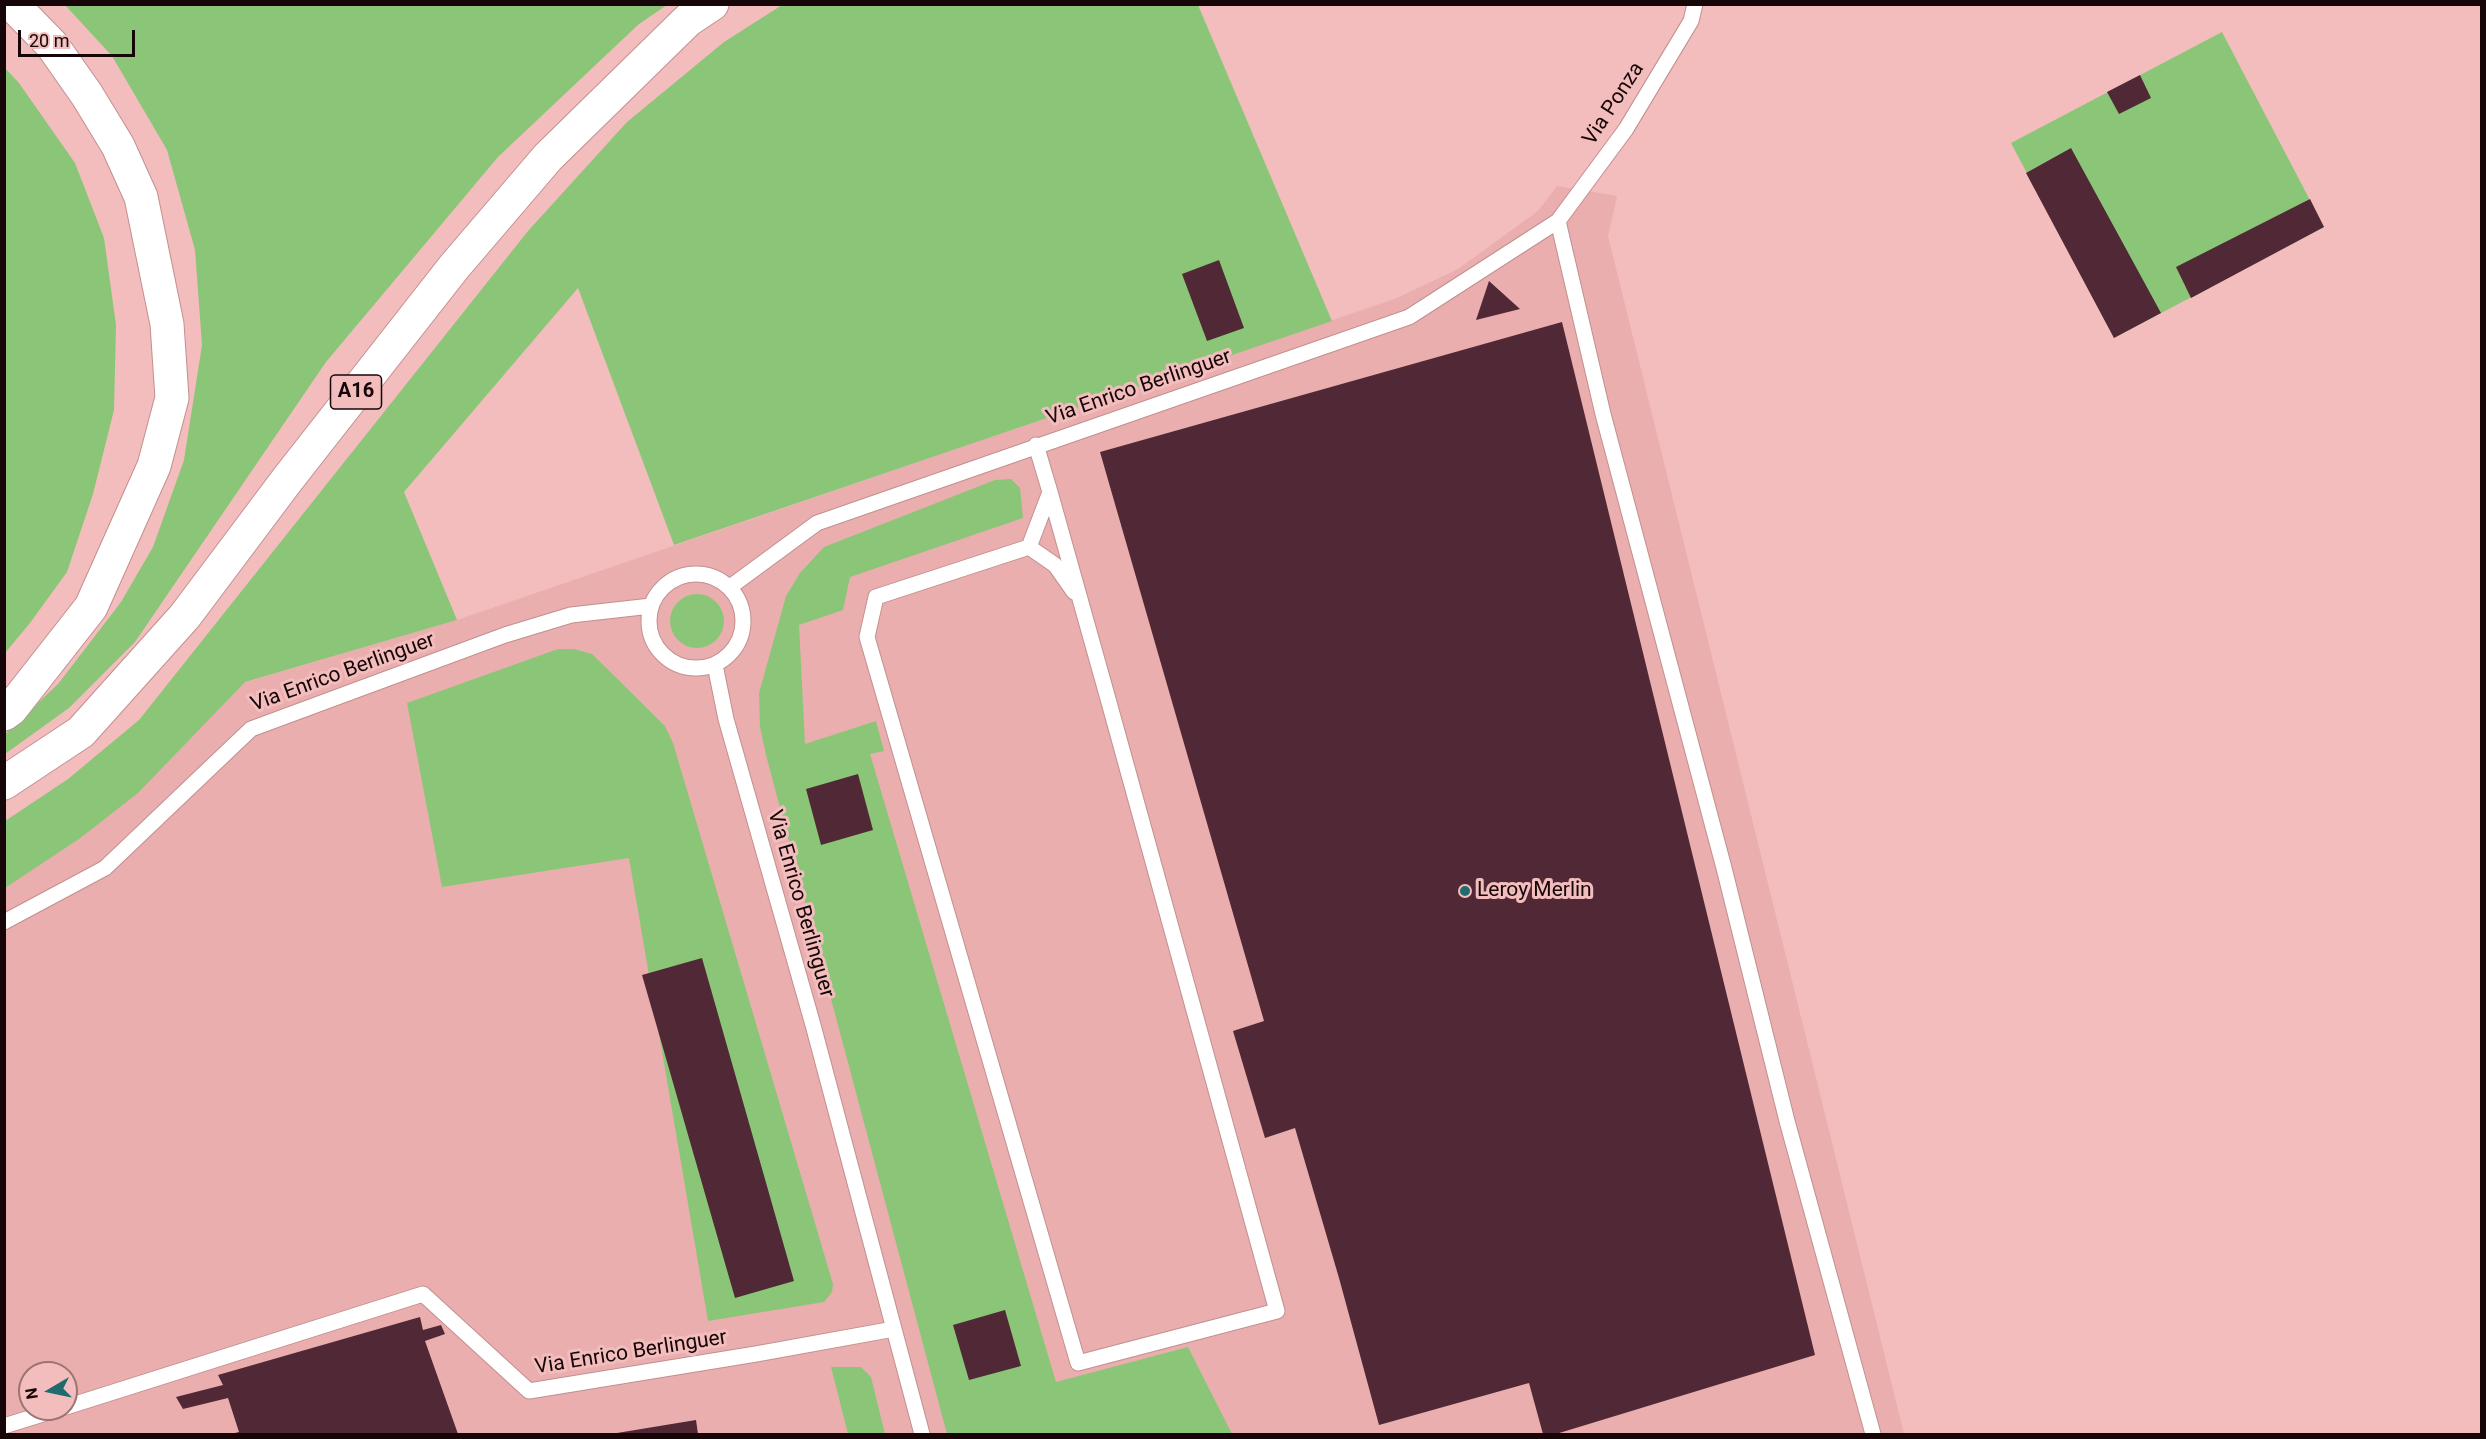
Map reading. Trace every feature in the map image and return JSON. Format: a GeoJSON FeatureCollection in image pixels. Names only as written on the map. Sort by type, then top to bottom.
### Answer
{"type":"FeatureCollection","features":[{"type":"Feature","properties":{"kind":"highway"},"geometry":{"type":"LineString","coordinates":[[4,714],[12,709],[91,607],[154,466],[172,398],[167,324],[141,197],[118,146],[87,95],[52,45],[12,4]]}},
{"type":"Feature","properties":{"kind":"highway","name":"A16"},"geometry":{"type":"LineString","coordinates":[[4,783],[81,732],[185,616],[287,480],[454,267],[548,157],[688,20],[712,4]]}},
{"type":"Feature","properties":{"kind":"lane","name":"Via Ponza"},"geometry":{"type":"LineString","coordinates":[[1558,221],[1626,129],[1691,21],[1695,4]]}},
{"type":"Feature","properties":{"kind":"lane","name":"Via Enrico Berlinguer"},"geometry":{"type":"LineString","coordinates":[[730,588],[817,523],[1409,317],[1558,221]]}},
{"type":"Feature","properties":{"kind":"lane"},"geometry":{"type":"LineString","coordinates":[[1558,221],[1603,414],[1712,822],[1787,1121],[1873,1434]]}},
{"type":"Feature","properties":{"kind":"lane"},"geometry":{"type":"LineString","coordinates":[[1029,547],[876,597],[867,637],[1078,1363],[1277,1311],[1036,446]]}},
{"type":"Feature","properties":{"kind":"lane"},"geometry":{"type":"LineString","coordinates":[[1029,547],[1050,492]]}},
{"type":"Feature","properties":{"kind":"lane"},"geometry":{"type":"LineString","coordinates":[[1029,547],[1055,566],[1080,599]]}},
{"type":"Feature","properties":{"kind":"lane"},"geometry":{"type":"LineString","coordinates":[[701,573],[716,578],[730,588],[739,600],[743,615],[743,630],[733,651],[715,665],[700,669],[684,667],[670,661],[659,651],[651,637],[649,622],[651,606],[659,592],[671,581],[686,574],[701,573]]}},
{"type":"Feature","properties":{"kind":"lane","name":"Via Enrico Berlinguer"},"geometry":{"type":"LineString","coordinates":[[4,922],[105,868],[251,729],[505,634],[571,615],[651,606]]}},
{"type":"Feature","properties":{"kind":"lane","name":"Via Enrico Berlinguer"},"geometry":{"type":"LineString","coordinates":[[715,665],[726,719],[813,1025],[922,1434]]}},
{"type":"Feature","properties":{"kind":"lane","name":"Via Enrico Berlinguer"},"geometry":{"type":"LineString","coordinates":[[78,1403],[423,1294],[530,1391],[894,1329]]}},
{"type":"Feature","properties":{"kind":"lane"},"geometry":{"type":"LineString","coordinates":[[4,1426],[20,1421]]}},
{"type":"Feature","properties":{"kind":"shaded area"},"geometry":{"type":"Polygon","coordinates":[[[1557,186],[1617,196],[1608,236],[1904,1434],[5,1434],[4,853],[195,697],[457,620],[1397,298],[1458,269],[1538,211],[1557,186]]]}},
{"type":"Feature","properties":{"kind":"green space"},"geometry":{"type":"Polygon","coordinates":[[[65,5],[667,5],[639,24],[498,157],[326,362],[135,642],[69,708],[5,754],[5,734],[58,684],[121,602],[153,547],[184,460],[202,345],[195,250],[167,150],[112,56],[65,5]]]}},
{"type":"Feature","properties":{"kind":"green space"},"geometry":{"type":"Polygon","coordinates":[[[782,5],[1198,5],[1332,321],[674,545],[578,288],[404,492],[457,620],[245,682],[138,793],[79,839],[5,888],[5,821],[68,779],[139,720],[528,231],[627,122],[724,42],[782,5]]]}},
{"type":"Feature","properties":{"kind":"green space"},"geometry":{"type":"Polygon","coordinates":[[[2222,32],[2324,227],[2114,338],[2011,143],[2222,32]]]}},
{"type":"Feature","properties":{"kind":"green space"},"geometry":{"type":"Polygon","coordinates":[[[5,68],[19,83],[75,163],[104,238],[116,325],[114,410],[93,494],[67,572],[5,653],[5,68]]]}},
{"type":"Feature","properties":{"kind":"green space"},"geometry":{"type":"Polygon","coordinates":[[[1011,479],[1020,488],[1023,518],[850,577],[843,610],[799,625],[805,744],[876,721],[884,751],[870,754],[1056,1382],[1188,1347],[1232,1434],[947,1434],[766,755],[760,727],[759,693],[786,596],[800,573],[824,547],[995,480],[1011,479]]]}},
{"type":"Feature","properties":{"kind":"green space"},"geometry":{"type":"Polygon","coordinates":[[[697,594],[707,596],[716,602],[722,611],[724,621],[722,631],[716,640],[707,646],[697,648],[687,646],[678,640],[672,631],[670,621],[672,611],[678,602],[687,596],[697,594]]]}},
{"type":"Feature","properties":{"kind":"green space"},"geometry":{"type":"Polygon","coordinates":[[[558,649],[574,649],[592,654],[665,726],[673,743],[833,1284],[832,1292],[824,1302],[708,1321],[629,858],[442,887],[407,703],[558,649]]]}},
{"type":"Feature","properties":{"kind":"green space"},"geometry":{"type":"Polygon","coordinates":[[[831,1367],[861,1367],[871,1377],[885,1434],[848,1434],[831,1367]]]}},
{"type":"Feature","properties":{"kind":"building"},"geometry":{"type":"Polygon","coordinates":[[[2140,75],[2151,98],[2119,114],[2107,92],[2140,75]]]}},
{"type":"Feature","properties":{"kind":"building"},"geometry":{"type":"Polygon","coordinates":[[[2071,148],[2161,313],[2114,338],[2026,173],[2071,148]]]}},
{"type":"Feature","properties":{"kind":"building"},"geometry":{"type":"Polygon","coordinates":[[[2310,199],[2324,227],[2191,298],[2176,267],[2310,199]]]}},
{"type":"Feature","properties":{"kind":"building"},"geometry":{"type":"Polygon","coordinates":[[[1219,260],[1244,328],[1207,341],[1182,274],[1219,260]]]}},
{"type":"Feature","properties":{"kind":"building"},"geometry":{"type":"Polygon","coordinates":[[[1489,281],[1520,309],[1476,320],[1489,281]]]}},
{"type":"Feature","properties":{"kind":"building","name":"Leroy Merlin"},"geometry":{"type":"Polygon","coordinates":[[[1562,322],[1815,1355],[1556,1434],[1543,1434],[1529,1383],[1379,1425],[1295,1128],[1265,1138],[1233,1031],[1264,1021],[1100,452],[1562,322]]]}},
{"type":"Feature","properties":{"kind":"building"},"geometry":{"type":"Polygon","coordinates":[[[858,774],[873,830],[821,845],[806,789],[858,774]]]}},
{"type":"Feature","properties":{"kind":"building"},"geometry":{"type":"Polygon","coordinates":[[[702,958],[794,1281],[735,1298],[642,975],[702,958]]]}},
{"type":"Feature","properties":{"kind":"building"},"geometry":{"type":"Polygon","coordinates":[[[1005,1310],[1021,1366],[969,1380],[953,1325],[1005,1310]]]}},
{"type":"Feature","properties":{"kind":"building"},"geometry":{"type":"Polygon","coordinates":[[[420,1317],[423,1330],[441,1325],[445,1334],[425,1341],[458,1434],[231,1434],[239,1432],[228,1398],[183,1409],[176,1397],[223,1385],[218,1375],[420,1317]]]}},
{"type":"Feature","properties":{"kind":"building"},"geometry":{"type":"Polygon","coordinates":[[[696,1420],[698,1434],[617,1434],[617,1433],[696,1420]]]}},
{"type":"Feature","properties":{"kind":"place","name":"Leroy Merlin"},"geometry":{"type":"Point","coordinates":[1465,891]}}]}
